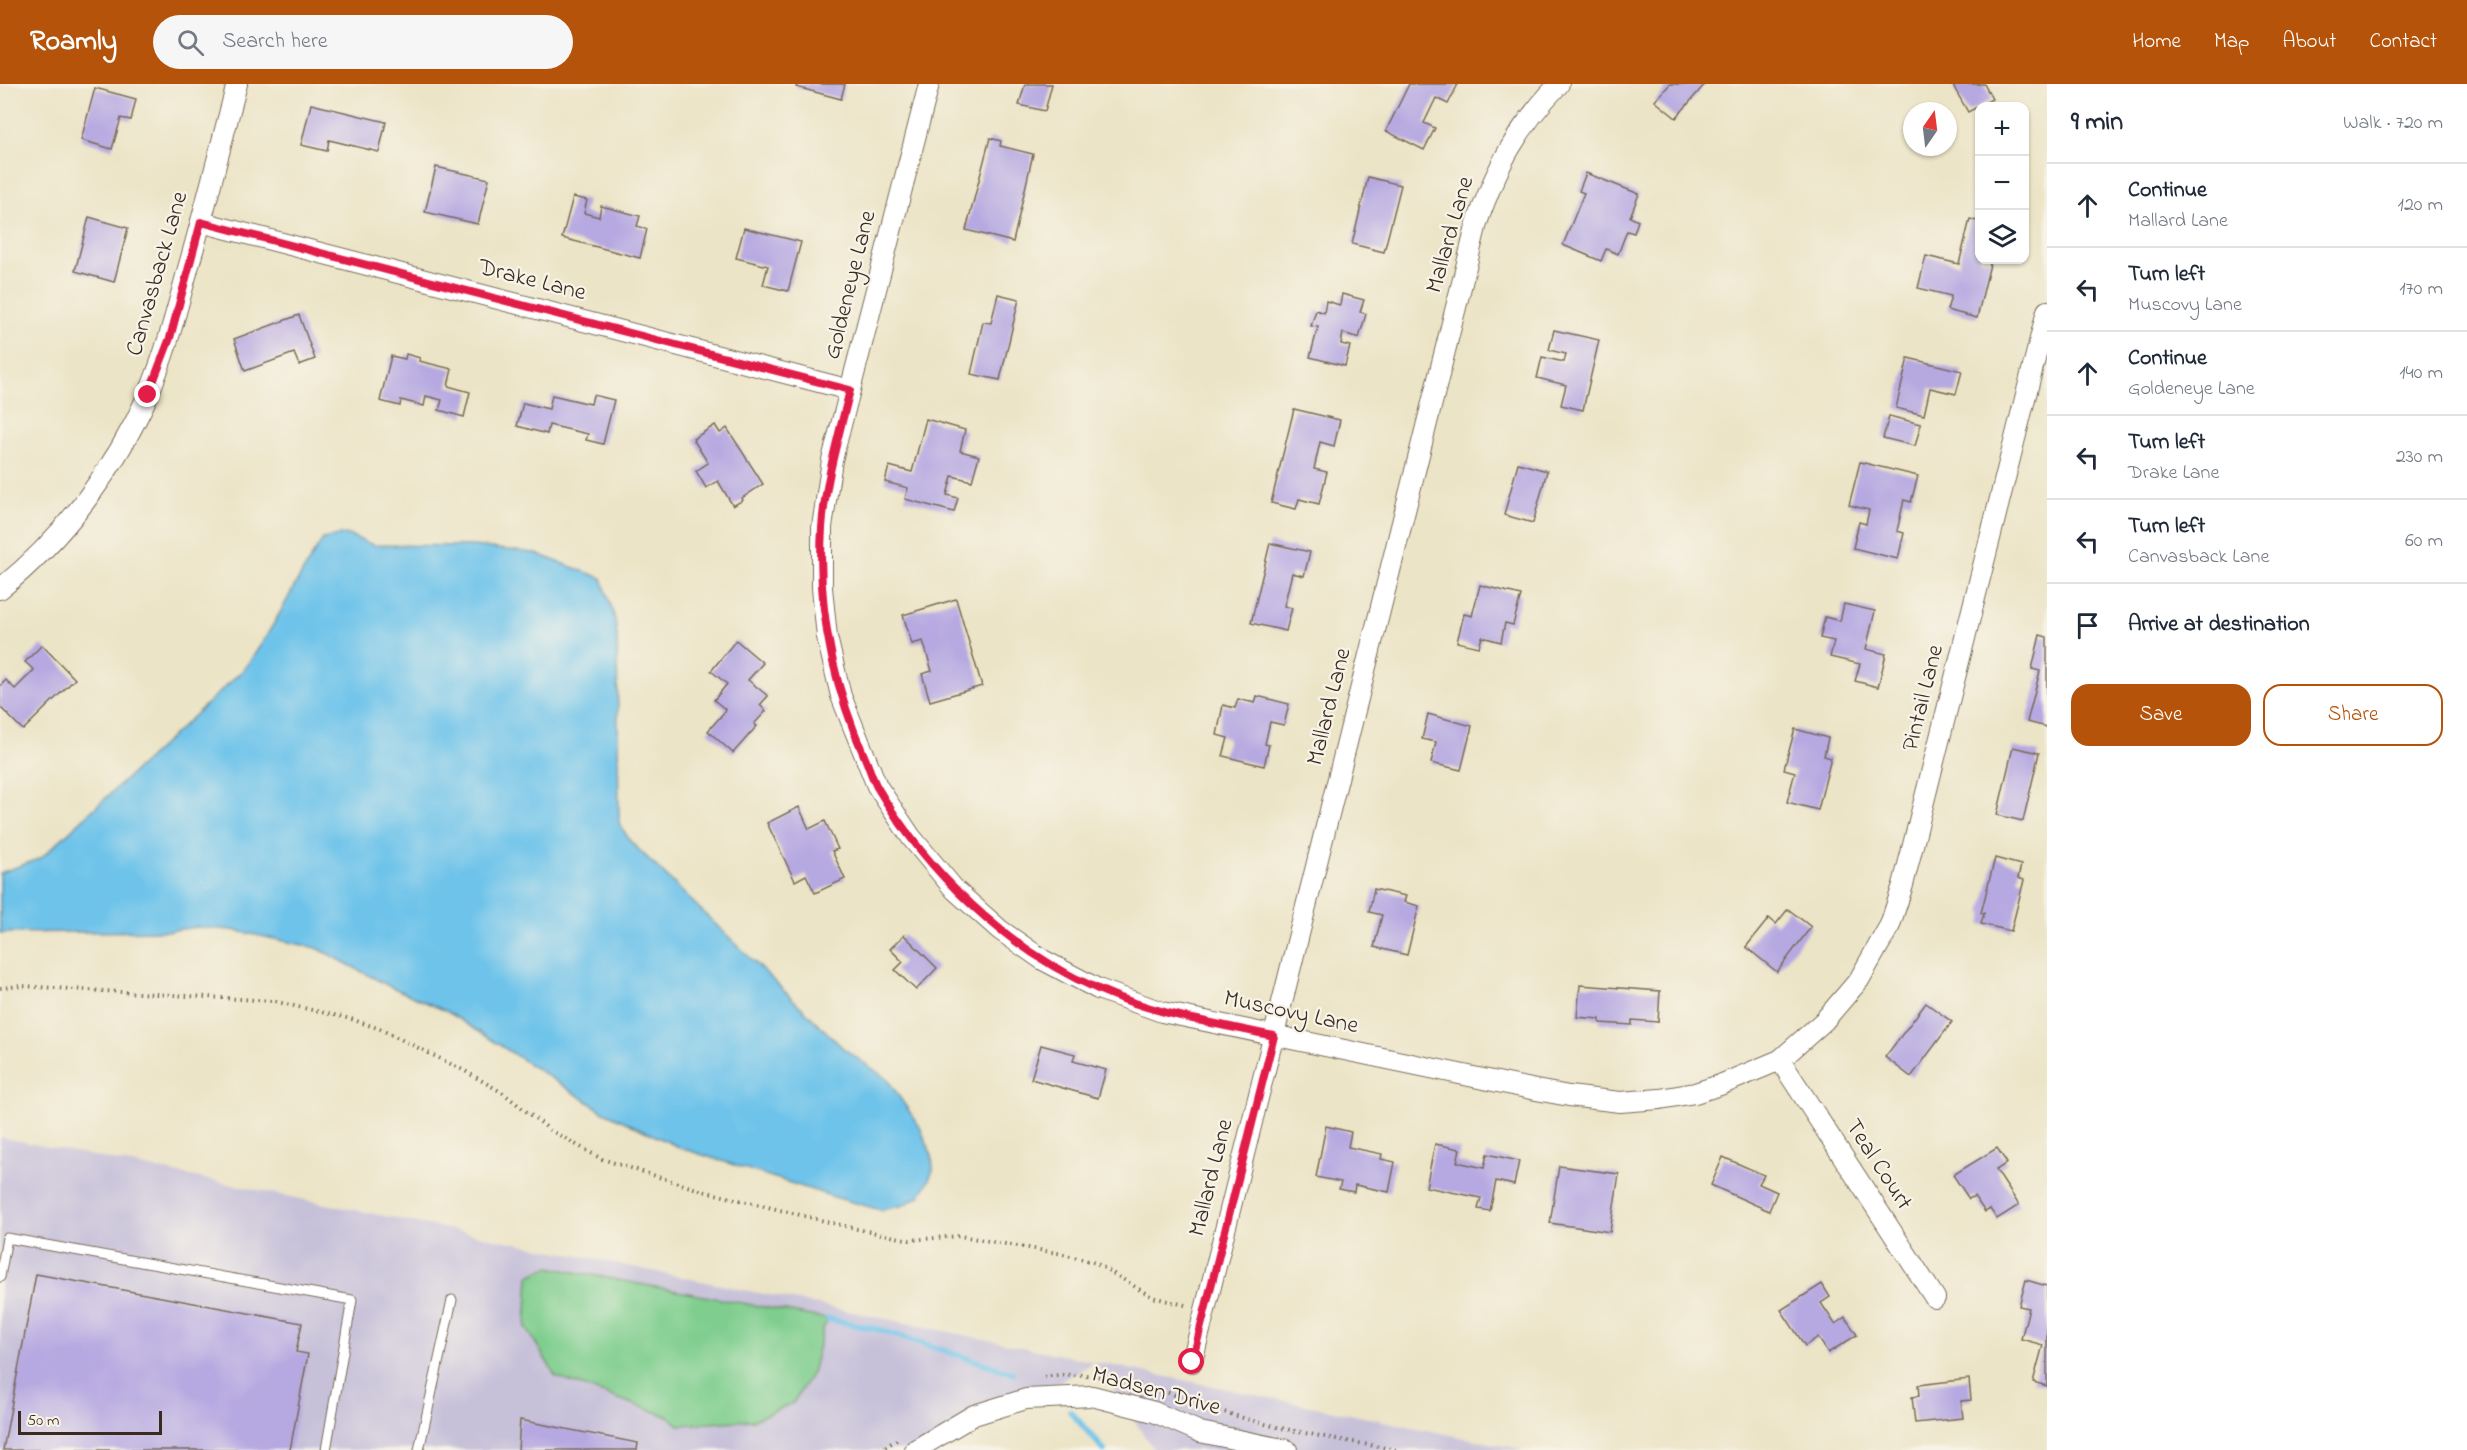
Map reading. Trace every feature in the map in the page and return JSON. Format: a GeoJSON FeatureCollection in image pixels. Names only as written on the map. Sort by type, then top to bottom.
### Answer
{"type":"FeatureCollection","features":[{"type":"Feature","properties":{"kind":"street","name":"Canvasback Lane"},"geometry":{"type":"LineString","coordinates":[[0,589],[49,544],[85,500],[123,443],[148,395],[170,338],[237,84]]}},
{"type":"Feature","properties":{"kind":"street","name":"Goldeneye Lane"},"geometry":{"type":"LineString","coordinates":[[874,780],[841,696],[827,637],[822,588],[822,527],[827,489],[850,390],[929,84]]}},
{"type":"Feature","properties":{"kind":"street","name":"Mallard Lane"},"geometry":{"type":"LineString","coordinates":[[1192,1362],[1477,223],[1492,181],[1510,145],[1539,105],[1559,84]]}},
{"type":"Feature","properties":{"kind":"street","name":"Drake Lane"},"geometry":{"type":"LineString","coordinates":[[201,222],[850,390]]}},
{"type":"Feature","properties":{"kind":"street","name":"Pintail Lane"},"geometry":{"type":"LineString","coordinates":[[1780,1060],[1824,1021],[1859,980],[1890,925],[1906,874],[2047,311]]}},
{"type":"Feature","properties":{"kind":"street","name":"Muscovy Lane"},"geometry":{"type":"LineString","coordinates":[[874,780],[911,837],[955,890],[1000,930],[1043,960],[1098,989],[1145,1006],[1274,1036],[1569,1096],[1620,1102],[1660,1100],[1695,1093],[1780,1060]]}},
{"type":"Feature","properties":{"kind":"street","name":"Teal Court"},"geometry":{"type":"LineString","coordinates":[[1780,1060],[1935,1298]]}},
{"type":"Feature","properties":{"kind":"street","name":"Madsen Drive"},"geometry":{"type":"LineString","coordinates":[[915,1450],[974,1415],[1005,1405],[1026,1399],[1092,1396],[1154,1412],[1200,1432],[1259,1447],[1287,1450]]}},
{"type":"Feature","properties":{"kind":"lane"},"geometry":{"type":"LineString","coordinates":[[0,1277],[7,1238],[352,1300],[326,1450]]}},
{"type":"Feature","properties":{"kind":"lane"},"geometry":{"type":"LineString","coordinates":[[419,1450],[452,1300]]}},
{"type":"Feature","properties":{"kind":"path"},"geometry":{"type":"LineString","coordinates":[[0,988],[21,986],[273,1001],[351,1019],[380,1029],[463,1070],[503,1093],[550,1130],[602,1159],[703,1191],[910,1240],[960,1236],[1063,1254],[1096,1263],[1152,1297],[1205,1309]]}},
{"type":"Feature","properties":{"kind":"shaded area"},"geometry":{"type":"Polygon","coordinates":[[[0,1137],[1524,1450],[1154,1450],[1095,1362],[939,1450],[0,1450],[0,1137]]]}},
{"type":"Feature","properties":{"kind":"green space"},"geometry":{"type":"Polygon","coordinates":[[[548,1267],[828,1319],[823,1329],[812,1373],[793,1403],[753,1420],[679,1425],[670,1417],[556,1377],[526,1327],[529,1276],[548,1267]]]}},
{"type":"Feature","properties":{"kind":"water"},"geometry":{"type":"Polygon","coordinates":[[[346,534],[373,545],[473,546],[534,553],[602,578],[615,619],[617,637],[619,823],[630,841],[843,1048],[887,1079],[920,1127],[932,1156],[933,1170],[919,1197],[901,1206],[881,1210],[681,1148],[604,1112],[448,1012],[389,986],[317,948],[232,930],[196,927],[169,931],[0,933],[0,873],[41,858],[243,670],[265,638],[323,539],[346,534]]]}},
{"type":"Feature","properties":{"kind":"building"},"geometry":{"type":"Polygon","coordinates":[[[797,84],[845,84],[841,99],[796,87],[797,84]]]}},
{"type":"Feature","properties":{"kind":"building"},"geometry":{"type":"Polygon","coordinates":[[[1025,84],[1052,84],[1045,111],[1019,105],[1025,84]]]}},
{"type":"Feature","properties":{"kind":"building"},"geometry":{"type":"Polygon","coordinates":[[[1409,84],[1458,84],[1448,104],[1436,98],[1424,123],[1435,128],[1424,150],[1386,131],[1409,84]]]}},
{"type":"Feature","properties":{"kind":"building"},"geometry":{"type":"Polygon","coordinates":[[[1670,84],[1705,84],[1676,118],[1655,101],[1670,84]]]}},
{"type":"Feature","properties":{"kind":"building"},"geometry":{"type":"Polygon","coordinates":[[[1952,84],[1984,84],[1992,99],[1986,102],[1975,102],[1975,108],[1968,112],[1952,84]]]}},
{"type":"Feature","properties":{"kind":"building"},"geometry":{"type":"Polygon","coordinates":[[[95,88],[136,99],[131,120],[121,118],[112,149],[81,140],[95,88]]]}},
{"type":"Feature","properties":{"kind":"building"},"geometry":{"type":"Polygon","coordinates":[[[311,104],[386,122],[379,152],[329,140],[327,151],[301,145],[311,104]]]}},
{"type":"Feature","properties":{"kind":"building"},"geometry":{"type":"Polygon","coordinates":[[[990,138],[1001,141],[1000,146],[1033,154],[1013,242],[966,230],[990,138]]]}},
{"type":"Feature","properties":{"kind":"building"},"geometry":{"type":"Polygon","coordinates":[[[436,167],[489,179],[478,224],[425,212],[436,167]]]}},
{"type":"Feature","properties":{"kind":"building"},"geometry":{"type":"Polygon","coordinates":[[[1586,173],[1639,194],[1630,217],[1638,221],[1634,233],[1627,231],[1618,254],[1606,249],[1601,261],[1563,245],[1584,193],[1579,191],[1586,173]]]}},
{"type":"Feature","properties":{"kind":"building"},"geometry":{"type":"Polygon","coordinates":[[[1368,177],[1401,185],[1384,252],[1352,244],[1368,177]]]}},
{"type":"Feature","properties":{"kind":"building"},"geometry":{"type":"Polygon","coordinates":[[[573,197],[587,200],[584,213],[599,217],[601,206],[640,216],[637,226],[647,229],[640,258],[562,238],[573,197]]]}},
{"type":"Feature","properties":{"kind":"building"},"geometry":{"type":"Polygon","coordinates":[[[89,217],[128,228],[114,282],[75,271],[89,217]]]}},
{"type":"Feature","properties":{"kind":"building"},"geometry":{"type":"Polygon","coordinates":[[[1970,219],[1975,220],[1975,264],[1990,264],[1977,318],[1947,310],[1951,296],[1918,288],[1926,256],[1959,264],[1970,219]]]}},
{"type":"Feature","properties":{"kind":"building"},"geometry":{"type":"Polygon","coordinates":[[[744,228],[801,242],[788,291],[763,285],[768,266],[736,258],[744,228]]]}},
{"type":"Feature","properties":{"kind":"building"},"geometry":{"type":"Polygon","coordinates":[[[998,294],[1019,299],[1000,380],[971,374],[983,322],[991,323],[998,294]]]}},
{"type":"Feature","properties":{"kind":"building"},"geometry":{"type":"Polygon","coordinates":[[[1342,294],[1364,300],[1360,312],[1366,314],[1359,338],[1343,333],[1341,344],[1350,346],[1345,366],[1310,357],[1318,327],[1311,326],[1316,310],[1324,313],[1326,301],[1340,305],[1342,294]]]}},
{"type":"Feature","properties":{"kind":"building"},"geometry":{"type":"Polygon","coordinates":[[[299,315],[315,359],[299,365],[294,353],[245,371],[234,339],[299,315]]]}},
{"type":"Feature","properties":{"kind":"building"},"geometry":{"type":"Polygon","coordinates":[[[1554,330],[1599,340],[1583,410],[1561,405],[1566,385],[1537,378],[1542,357],[1564,362],[1566,354],[1549,350],[1554,330]]]}},
{"type":"Feature","properties":{"kind":"building"},"geometry":{"type":"Polygon","coordinates":[[[406,354],[420,358],[419,361],[452,369],[448,386],[470,392],[464,417],[439,410],[442,400],[426,396],[424,406],[401,400],[400,406],[380,401],[391,356],[405,359],[406,354]]]}},
{"type":"Feature","properties":{"kind":"building"},"geometry":{"type":"Polygon","coordinates":[[[1908,358],[1962,371],[1956,394],[1930,388],[1924,415],[1896,408],[1908,358]]]}},
{"type":"Feature","properties":{"kind":"building"},"geometry":{"type":"Polygon","coordinates":[[[552,395],[591,404],[593,395],[614,400],[603,444],[586,440],[588,434],[549,425],[547,434],[517,426],[523,403],[549,409],[552,395]]]}},
{"type":"Feature","properties":{"kind":"building"},"geometry":{"type":"Polygon","coordinates":[[[1294,409],[1340,420],[1334,446],[1320,442],[1314,469],[1327,472],[1319,504],[1299,499],[1296,509],[1271,503],[1294,409]]]}},
{"type":"Feature","properties":{"kind":"building"},"geometry":{"type":"Polygon","coordinates":[[[1889,416],[1921,424],[1915,446],[1883,438],[1889,416]]]}},
{"type":"Feature","properties":{"kind":"building"},"geometry":{"type":"Polygon","coordinates":[[[926,419],[965,430],[960,451],[979,456],[972,481],[952,476],[947,495],[958,498],[954,512],[905,499],[908,488],[885,482],[889,466],[912,472],[926,419]]]}},
{"type":"Feature","properties":{"kind":"building"},"geometry":{"type":"Polygon","coordinates":[[[715,425],[720,433],[727,428],[763,484],[733,506],[718,481],[706,488],[696,471],[708,463],[693,439],[715,425]]]}},
{"type":"Feature","properties":{"kind":"building"},"geometry":{"type":"Polygon","coordinates":[[[1860,462],[1918,476],[1911,502],[1904,500],[1897,531],[1904,533],[1898,559],[1853,548],[1859,522],[1866,524],[1869,510],[1849,505],[1860,462]]]}},
{"type":"Feature","properties":{"kind":"building"},"geometry":{"type":"Polygon","coordinates":[[[1518,463],[1547,471],[1533,523],[1504,515],[1518,463]]]}},
{"type":"Feature","properties":{"kind":"building"},"geometry":{"type":"Polygon","coordinates":[[[1270,543],[1310,552],[1304,576],[1292,573],[1284,606],[1292,608],[1286,631],[1251,623],[1270,543]]]}},
{"type":"Feature","properties":{"kind":"building"},"geometry":{"type":"Polygon","coordinates":[[[1480,585],[1521,595],[1513,625],[1505,623],[1501,642],[1482,637],[1479,647],[1457,642],[1464,614],[1472,616],[1480,585]]]}},
{"type":"Feature","properties":{"kind":"building"},"geometry":{"type":"Polygon","coordinates":[[[956,599],[982,686],[930,701],[922,674],[932,671],[923,641],[912,644],[903,615],[956,599]]]}},
{"type":"Feature","properties":{"kind":"building"},"geometry":{"type":"Polygon","coordinates":[[[1844,604],[1875,611],[1866,649],[1886,654],[1878,687],[1855,681],[1860,664],[1830,657],[1834,641],[1820,638],[1825,617],[1840,621],[1844,604]]]}},
{"type":"Feature","properties":{"kind":"building"},"geometry":{"type":"Polygon","coordinates":[[[2040,635],[2047,637],[2047,727],[2027,722],[2040,671],[2032,669],[2040,635]]]}},
{"type":"Feature","properties":{"kind":"building"},"geometry":{"type":"Polygon","coordinates":[[[736,640],[763,663],[748,680],[768,696],[760,705],[766,711],[754,724],[757,726],[733,753],[708,731],[726,710],[714,700],[727,684],[711,671],[736,640]]]}},
{"type":"Feature","properties":{"kind":"building"},"geometry":{"type":"Polygon","coordinates":[[[42,645],[75,679],[23,730],[0,707],[0,686],[6,680],[15,689],[34,670],[25,662],[42,645]]]}},
{"type":"Feature","properties":{"kind":"building"},"geometry":{"type":"Polygon","coordinates":[[[1257,696],[1289,704],[1284,725],[1270,722],[1265,744],[1269,745],[1264,766],[1223,756],[1228,738],[1217,735],[1223,705],[1235,708],[1238,699],[1255,703],[1257,696]]]}},
{"type":"Feature","properties":{"kind":"building"},"geometry":{"type":"Polygon","coordinates":[[[1428,714],[1472,726],[1461,770],[1431,763],[1436,742],[1422,739],[1428,714]]]}},
{"type":"Feature","properties":{"kind":"building"},"geometry":{"type":"Polygon","coordinates":[[[1795,729],[1828,738],[1824,756],[1831,758],[1818,810],[1787,802],[1795,772],[1784,769],[1795,729]]]}},
{"type":"Feature","properties":{"kind":"building"},"geometry":{"type":"Polygon","coordinates":[[[2013,747],[2039,753],[2023,821],[1997,815],[2013,747]]]}},
{"type":"Feature","properties":{"kind":"building"},"geometry":{"type":"Polygon","coordinates":[[[799,807],[809,829],[825,821],[838,849],[832,851],[845,879],[815,893],[806,875],[795,881],[767,823],[799,807]]]}},
{"type":"Feature","properties":{"kind":"building"},"geometry":{"type":"Polygon","coordinates":[[[1995,858],[2021,865],[2018,878],[2024,880],[2011,931],[1981,924],[1984,913],[1981,913],[1995,858]]]}},
{"type":"Feature","properties":{"kind":"building"},"geometry":{"type":"Polygon","coordinates":[[[1374,889],[1406,896],[1404,902],[1419,906],[1407,955],[1374,947],[1382,915],[1369,912],[1374,889]]]}},
{"type":"Feature","properties":{"kind":"building"},"geometry":{"type":"Polygon","coordinates":[[[1788,909],[1811,927],[1777,972],[1746,947],[1769,918],[1776,924],[1788,909]]]}},
{"type":"Feature","properties":{"kind":"building"},"geometry":{"type":"Polygon","coordinates":[[[904,935],[937,968],[916,990],[895,970],[903,962],[890,949],[904,935]]]}},
{"type":"Feature","properties":{"kind":"building"},"geometry":{"type":"Polygon","coordinates":[[[1580,985],[1660,991],[1658,1022],[1632,1020],[1632,1025],[1600,1023],[1600,1019],[1577,1017],[1580,985]]]}},
{"type":"Feature","properties":{"kind":"building"},"geometry":{"type":"Polygon","coordinates":[[[1926,1003],[1952,1022],[1911,1077],[1885,1057],[1926,1003]]]}},
{"type":"Feature","properties":{"kind":"building"},"geometry":{"type":"Polygon","coordinates":[[[1041,1045],[1075,1054],[1073,1061],[1106,1070],[1098,1098],[1031,1079],[1041,1045]]]}},
{"type":"Feature","properties":{"kind":"building"},"geometry":{"type":"Polygon","coordinates":[[[1326,1126],[1351,1132],[1348,1147],[1382,1154],[1381,1159],[1395,1162],[1389,1192],[1355,1185],[1354,1192],[1339,1189],[1341,1182],[1316,1177],[1326,1126]]]}},
{"type":"Feature","properties":{"kind":"building"},"geometry":{"type":"Polygon","coordinates":[[[1435,1144],[1460,1149],[1457,1162],[1484,1168],[1487,1154],[1519,1161],[1514,1185],[1496,1181],[1490,1211],[1478,1209],[1481,1198],[1426,1187],[1435,1144]]]}},
{"type":"Feature","properties":{"kind":"building"},"geometry":{"type":"Polygon","coordinates":[[[1997,1148],[2007,1163],[1996,1170],[2019,1205],[1997,1219],[1990,1209],[1985,1212],[1974,1196],[1969,1199],[1953,1175],[1997,1148]]]}},
{"type":"Feature","properties":{"kind":"building"},"geometry":{"type":"Polygon","coordinates":[[[1723,1157],[1764,1175],[1759,1184],[1777,1192],[1769,1211],[1711,1185],[1723,1157]]]}},
{"type":"Feature","properties":{"kind":"building"},"geometry":{"type":"Polygon","coordinates":[[[1559,1166],[1619,1174],[1610,1232],[1550,1223],[1559,1166]]]}},
{"type":"Feature","properties":{"kind":"building"},"geometry":{"type":"Polygon","coordinates":[[[36,1274],[302,1323],[296,1352],[308,1354],[290,1450],[3,1450],[36,1274]]]}},
{"type":"Feature","properties":{"kind":"building"},"geometry":{"type":"Polygon","coordinates":[[[2026,1280],[2047,1286],[2047,1386],[2033,1382],[2043,1345],[2021,1339],[2029,1308],[2019,1306],[2026,1280]]]}},
{"type":"Feature","properties":{"kind":"building"},"geometry":{"type":"Polygon","coordinates":[[[1822,1284],[1830,1297],[1821,1303],[1835,1324],[1845,1317],[1857,1335],[1828,1353],[1818,1337],[1805,1346],[1781,1310],[1822,1284]]]}},
{"type":"Feature","properties":{"kind":"building"},"geometry":{"type":"Polygon","coordinates":[[[1969,1379],[1971,1400],[1961,1401],[1963,1418],[1915,1423],[1912,1397],[1919,1396],[1918,1385],[1969,1379]]]}},
{"type":"Feature","properties":{"kind":"building"},"geometry":{"type":"Polygon","coordinates":[[[520,1420],[638,1443],[637,1450],[518,1450],[520,1420]]]}},
{"type":"Feature","properties":{"kind":"waterway"},"geometry":{"type":"LineString","coordinates":[[828,1319],[881,1330],[1013,1373]]}},
{"type":"Feature","properties":{"kind":"waterway"},"geometry":{"type":"LineString","coordinates":[[1070,1411],[1104,1450]]}},
{"type":"Feature","properties":{"kind":"route"},"geometry":{"type":"LineString","coordinates":[[148,395],[170,338],[201,222],[850,390],[832,460],[822,527],[822,588],[827,637],[841,696],[877,786],[911,837],[955,890],[1000,930],[1043,960],[1098,989],[1162,1012],[1274,1036],[1192,1362]]}}]}
